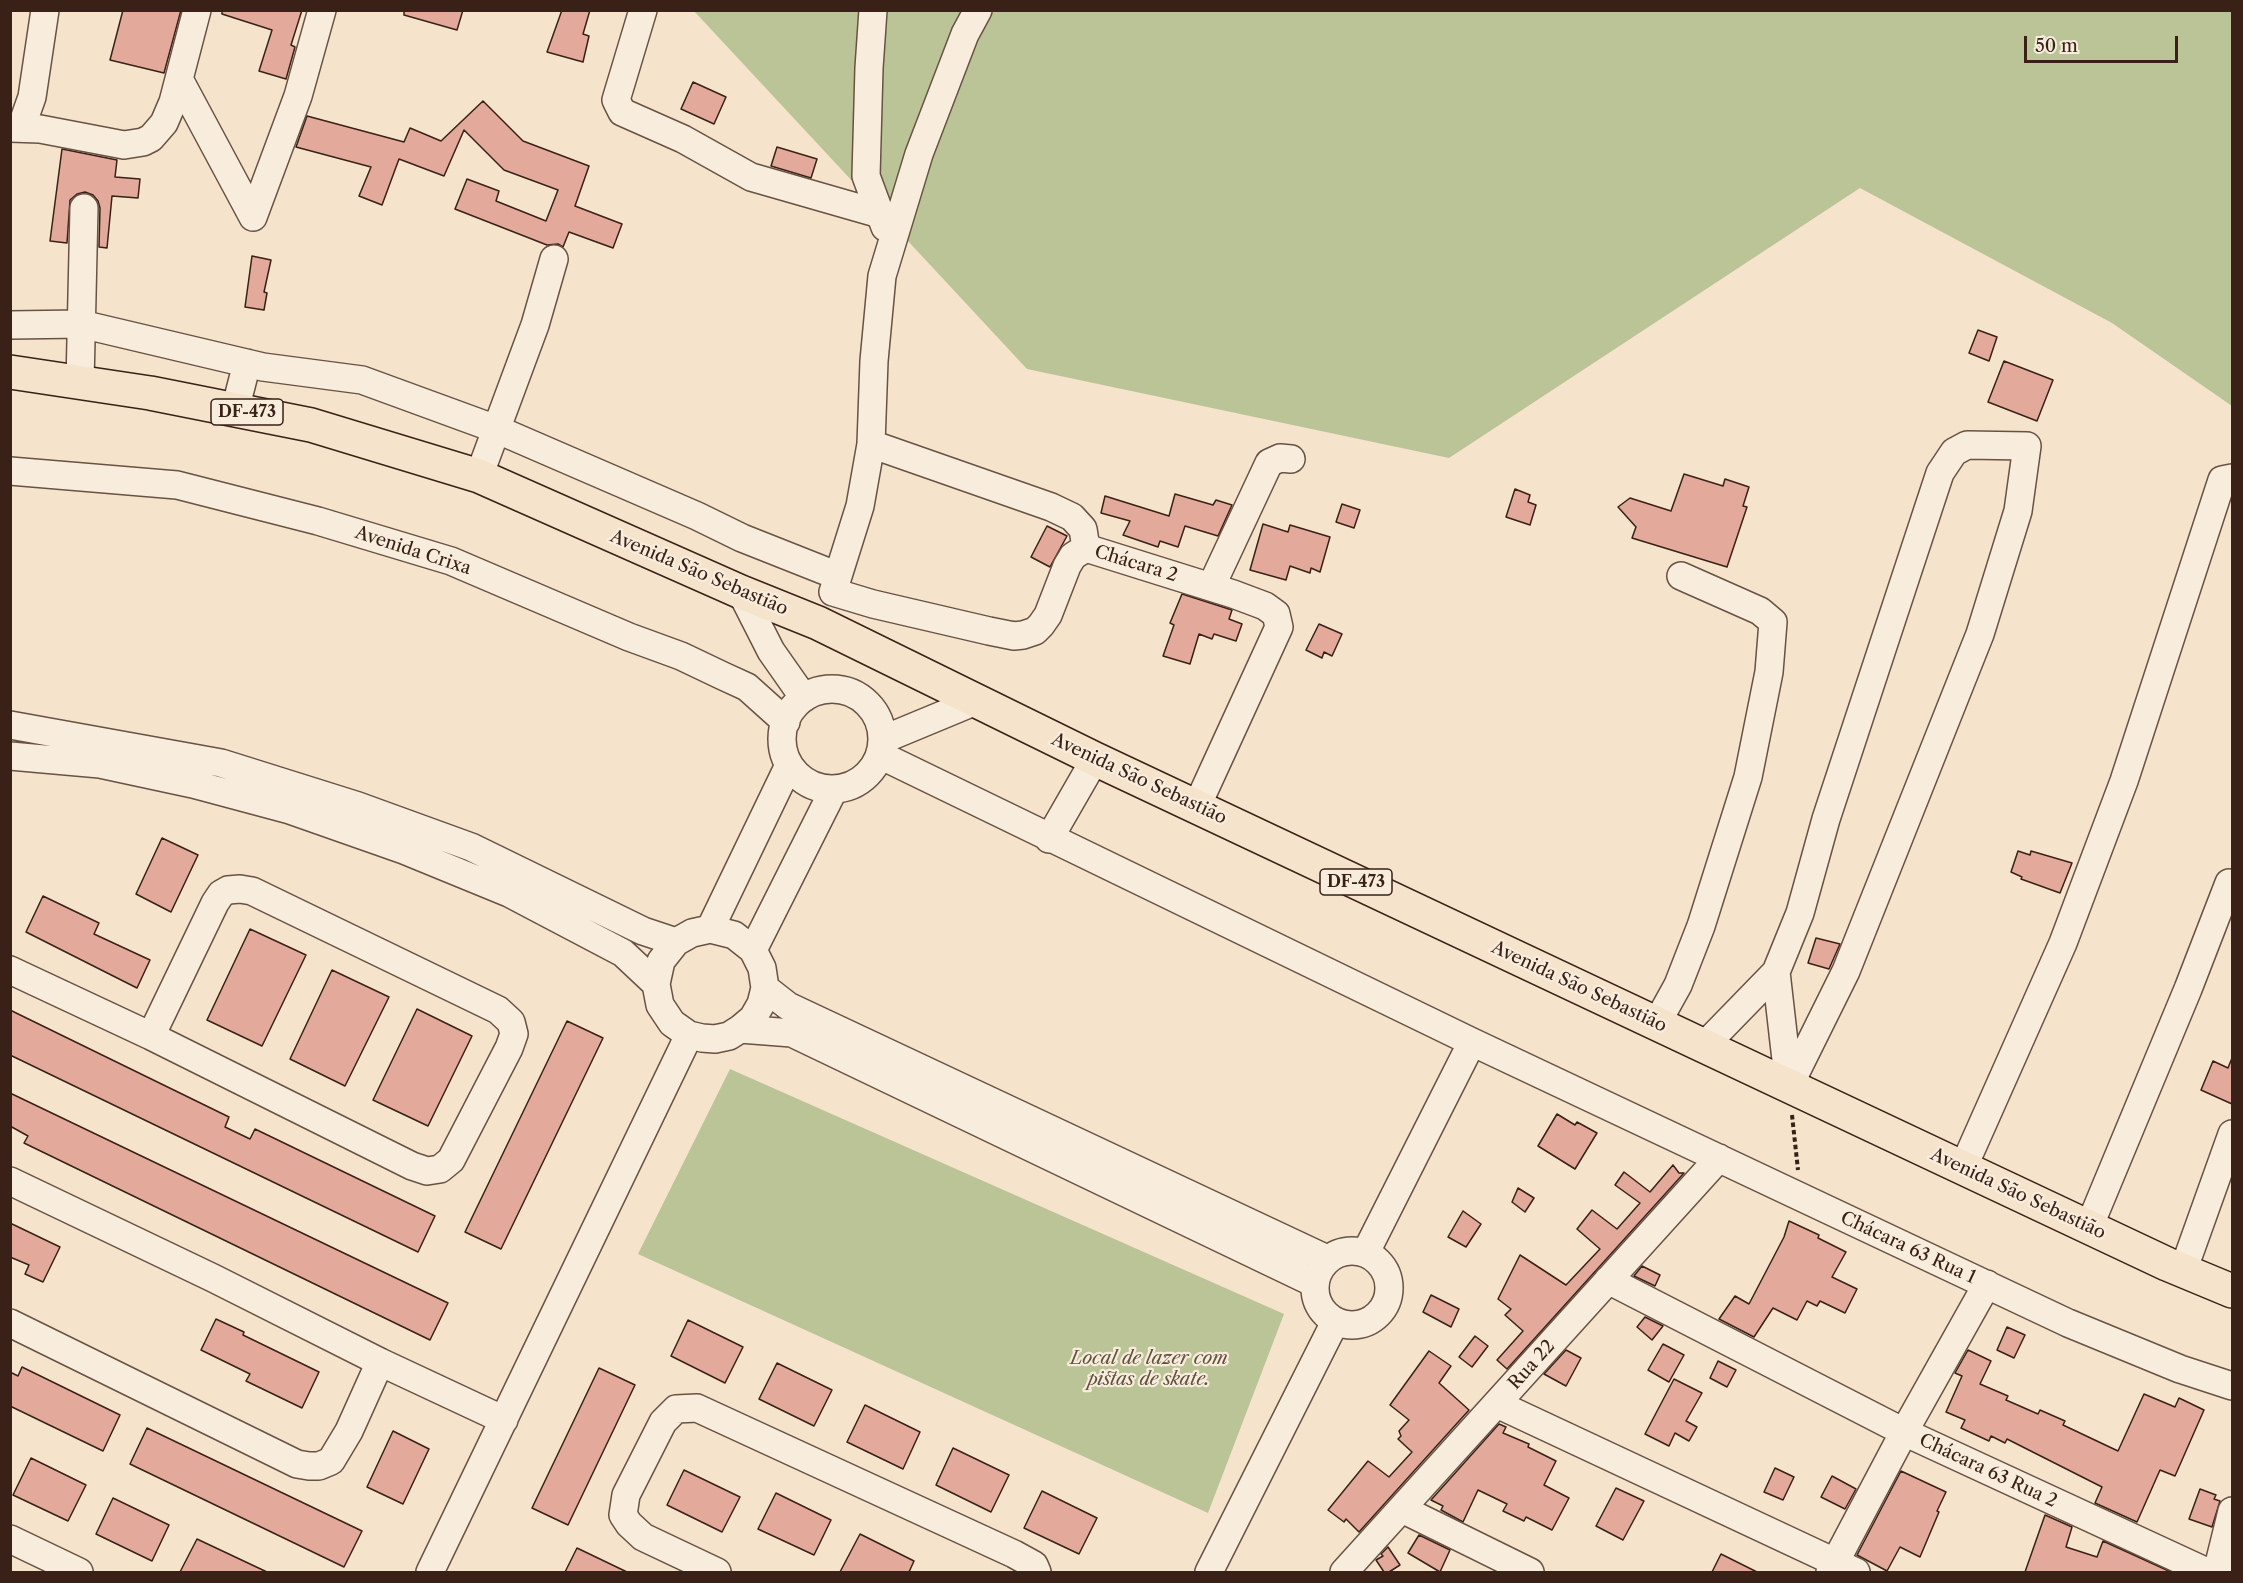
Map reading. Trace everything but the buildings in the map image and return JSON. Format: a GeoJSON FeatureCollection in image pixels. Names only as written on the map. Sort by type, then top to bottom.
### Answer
{"type":"FeatureCollection","features":[{"type":"Feature","properties":{"kind":"main road","name":"Avenida São Sebastião"},"geometry":{"type":"LineString","coordinates":[[10,372],[150,393],[311,424],[479,476],[741,592],[818,623],[1095,759],[2183,1271],[2232,1291]]}},
{"type":"Feature","properties":{"kind":"street"},"geometry":{"type":"LineString","coordinates":[[45,10],[32,97],[16,128],[40,129],[124,145],[143,142],[158,132],[164,123],[173,102],[197,10]]}},
{"type":"Feature","properties":{"kind":"street"},"geometry":{"type":"LineString","coordinates":[[179,79],[254,217],[298,96],[322,10]]}},
{"type":"Feature","properties":{"kind":"street"},"geometry":{"type":"LineString","coordinates":[[643,10],[616,100],[622,112],[683,139],[752,177],[880,214]]}},
{"type":"Feature","properties":{"kind":"street"},"geometry":{"type":"LineString","coordinates":[[873,10],[866,176],[891,245]]}},
{"type":"Feature","properties":{"kind":"street"},"geometry":{"type":"LineString","coordinates":[[818,623],[836,584],[860,506],[871,444],[882,276],[919,154],[965,34],[978,10]]}},
{"type":"Feature","properties":{"kind":"street"},"geometry":{"type":"LineString","coordinates":[[80,382],[84,208]]}},
{"type":"Feature","properties":{"kind":"street"},"geometry":{"type":"LineString","coordinates":[[479,476],[535,325],[554,259]]}},
{"type":"Feature","properties":{"kind":"street","name":"Chácara 2"},"geometry":{"type":"LineString","coordinates":[[10,325],[81,324],[247,363],[362,380],[496,429],[697,516],[873,604],[989,631],[1014,636],[1035,631],[1048,615],[1073,556],[1086,548],[1265,606],[1276,614],[1279,627],[1197,806]]}},
{"type":"Feature","properties":{"kind":"street"},"geometry":{"type":"LineString","coordinates":[[235,410],[247,363]]}},
{"type":"Feature","properties":{"kind":"street"},"geometry":{"type":"LineString","coordinates":[[871,444],[1051,507],[1072,517],[1083,529],[1086,548]]}},
{"type":"Feature","properties":{"kind":"street"},"geometry":{"type":"LineString","coordinates":[[1704,1046],[1776,972],[1800,913],[1830,808],[1940,473],[1954,452],[1967,445],[2027,446],[2018,511],[1980,634],[1846,971],[1790,1086]]}},
{"type":"Feature","properties":{"kind":"street"},"geometry":{"type":"LineString","coordinates":[[1211,587],[1269,463],[1280,458],[1292,459]]}},
{"type":"Feature","properties":{"kind":"street","name":"Avenida Crixa"},"geometry":{"type":"LineString","coordinates":[[10,471],[177,485],[256,504],[451,561],[629,637],[681,656],[747,687],[786,722]]}},
{"type":"Feature","properties":{"kind":"street"},"geometry":{"type":"LineString","coordinates":[[1964,1168],[2064,943],[2124,781],[2222,480],[2232,478]]}},
{"type":"Feature","properties":{"kind":"street"},"geometry":{"type":"LineString","coordinates":[[1657,1023],[1678,985],[1701,926],[1748,777],[1768,672],[1773,622],[1760,611],[1681,576]]}},
{"type":"Feature","properties":{"kind":"street"},"geometry":{"type":"LineString","coordinates":[[741,592],[771,651],[804,698]]}},
{"type":"Feature","properties":{"kind":"street"},"geometry":{"type":"LineString","coordinates":[[818,691],[849,692],[863,699],[873,711],[880,725],[881,747],[870,772],[854,784],[834,789],[821,788],[808,783],[789,765],[783,743],[786,722],[793,708],[804,698],[818,691]]}},
{"type":"Feature","properties":{"kind":"street"},"geometry":{"type":"LineString","coordinates":[[881,747],[976,701]]}},
{"type":"Feature","properties":{"kind":"street"},"geometry":{"type":"LineString","coordinates":[[10,725],[221,764],[358,806],[471,847],[643,931],[676,942]]}},
{"type":"Feature","properties":{"kind":"street","name":"Chácara 63 Rua 1"},"geometry":{"type":"LineString","coordinates":[[881,747],[1049,839],[1800,1198],[1987,1284],[1904,1432]]}},
{"type":"Feature","properties":{"kind":"street"},"geometry":{"type":"LineString","coordinates":[[10,756],[100,764],[193,784],[290,810],[405,850],[509,893],[623,953],[656,984]]}},
{"type":"Feature","properties":{"kind":"street"},"geometry":{"type":"LineString","coordinates":[[1049,839],[1095,759]]}},
{"type":"Feature","properties":{"kind":"street"},"geometry":{"type":"LineString","coordinates":[[710,929],[789,765]]}},
{"type":"Feature","properties":{"kind":"street"},"geometry":{"type":"LineString","coordinates":[[753,950],[834,789]]}},
{"type":"Feature","properties":{"kind":"street"},"geometry":{"type":"LineString","coordinates":[[2089,1227],[2229,884]]}},
{"type":"Feature","properties":{"kind":"street"},"geometry":{"type":"LineString","coordinates":[[10,970],[151,1036],[402,1161],[427,1171],[440,1169],[451,1160],[514,1034],[511,1022],[498,1010],[252,891],[240,889],[228,890],[221,894],[215,903],[151,1036]]}},
{"type":"Feature","properties":{"kind":"street"},"geometry":{"type":"LineString","coordinates":[[710,929],[734,935],[753,950],[762,968],[765,988],[761,1004],[753,1018],[729,1036],[716,1039],[689,1035],[672,1023],[660,1005],[656,984],[661,961],[676,942],[692,933],[710,929]]}},
{"type":"Feature","properties":{"kind":"street"},"geometry":{"type":"LineString","coordinates":[[1776,972],[1790,1086]]}},
{"type":"Feature","properties":{"kind":"street"},"geometry":{"type":"LineString","coordinates":[[765,988],[788,1006],[1327,1259]]}},
{"type":"Feature","properties":{"kind":"street"},"geometry":{"type":"LineString","coordinates":[[740,1029],[792,1033],[1314,1283]]}},
{"type":"Feature","properties":{"kind":"street"},"geometry":{"type":"LineString","coordinates":[[430,1572],[689,1035]]}},
{"type":"Feature","properties":{"kind":"street"},"geometry":{"type":"LineString","coordinates":[[1366,1252],[1472,1042]]}},
{"type":"Feature","properties":{"kind":"street"},"geometry":{"type":"LineString","coordinates":[[2183,1271],[2232,1134]]}},
{"type":"Feature","properties":{"kind":"street","name":"Rua 22"},"geometry":{"type":"LineString","coordinates":[[1344,1572],[1719,1158]]}},
{"type":"Feature","properties":{"kind":"street"},"geometry":{"type":"LineString","coordinates":[[10,1182],[504,1420]]}},
{"type":"Feature","properties":{"kind":"street"},"geometry":{"type":"LineString","coordinates":[[1346,1250],[1366,1252],[1382,1264],[1390,1283],[1387,1303],[1374,1319],[1354,1326],[1335,1322],[1323,1312],[1315,1299],[1314,1283],[1327,1259],[1346,1250]]}},
{"type":"Feature","properties":{"kind":"street"},"geometry":{"type":"LineString","coordinates":[[1608,1280],[1904,1432]]}},
{"type":"Feature","properties":{"kind":"street"},"geometry":{"type":"LineString","coordinates":[[1987,1284],[2068,1323],[2180,1369],[2232,1386]]}},
{"type":"Feature","properties":{"kind":"street"},"geometry":{"type":"LineString","coordinates":[[1209,1572],[1335,1322]]}},
{"type":"Feature","properties":{"kind":"street"},"geometry":{"type":"LineString","coordinates":[[10,1323],[286,1459],[309,1466],[319,1466],[331,1461],[349,1431],[380,1362]]}},
{"type":"Feature","properties":{"kind":"street"},"geometry":{"type":"LineString","coordinates":[[1497,1404],[1840,1569]]}},
{"type":"Feature","properties":{"kind":"street"},"geometry":{"type":"LineString","coordinates":[[717,1572],[643,1537],[623,1515],[626,1495],[663,1422],[676,1409],[697,1408],[1014,1554],[1034,1566],[1037,1572]]}},
{"type":"Feature","properties":{"kind":"street","name":"Chácara 63 Rua 2"},"geometry":{"type":"LineString","coordinates":[[1840,1569],[1904,1432],[2206,1572]]}},
{"type":"Feature","properties":{"kind":"street"},"geometry":{"type":"LineString","coordinates":[[1402,1509],[1530,1572]]}},
{"type":"Feature","properties":{"kind":"street"},"geometry":{"type":"LineString","coordinates":[[2217,1572],[2232,1511]]}},
{"type":"Feature","properties":{"kind":"street"},"geometry":{"type":"LineString","coordinates":[[10,1539],[79,1572]]}},
{"type":"Feature","properties":{"kind":"path"},"geometry":{"type":"LineString","coordinates":[[1790,1086],[1800,1198]]}},
{"type":"Feature","properties":{"kind":"green space"},"geometry":{"type":"Polygon","coordinates":[[[694,11],[2232,11],[2232,406],[2112,323],[1860,188],[1449,458],[1027,369],[694,11]]]}},
{"type":"Feature","properties":{"kind":"green space","name":"Local de lazer com pistas de skate."},"geometry":{"type":"Polygon","coordinates":[[[730,1069],[1284,1314],[1208,1513],[638,1254],[730,1069]]]}}]}
